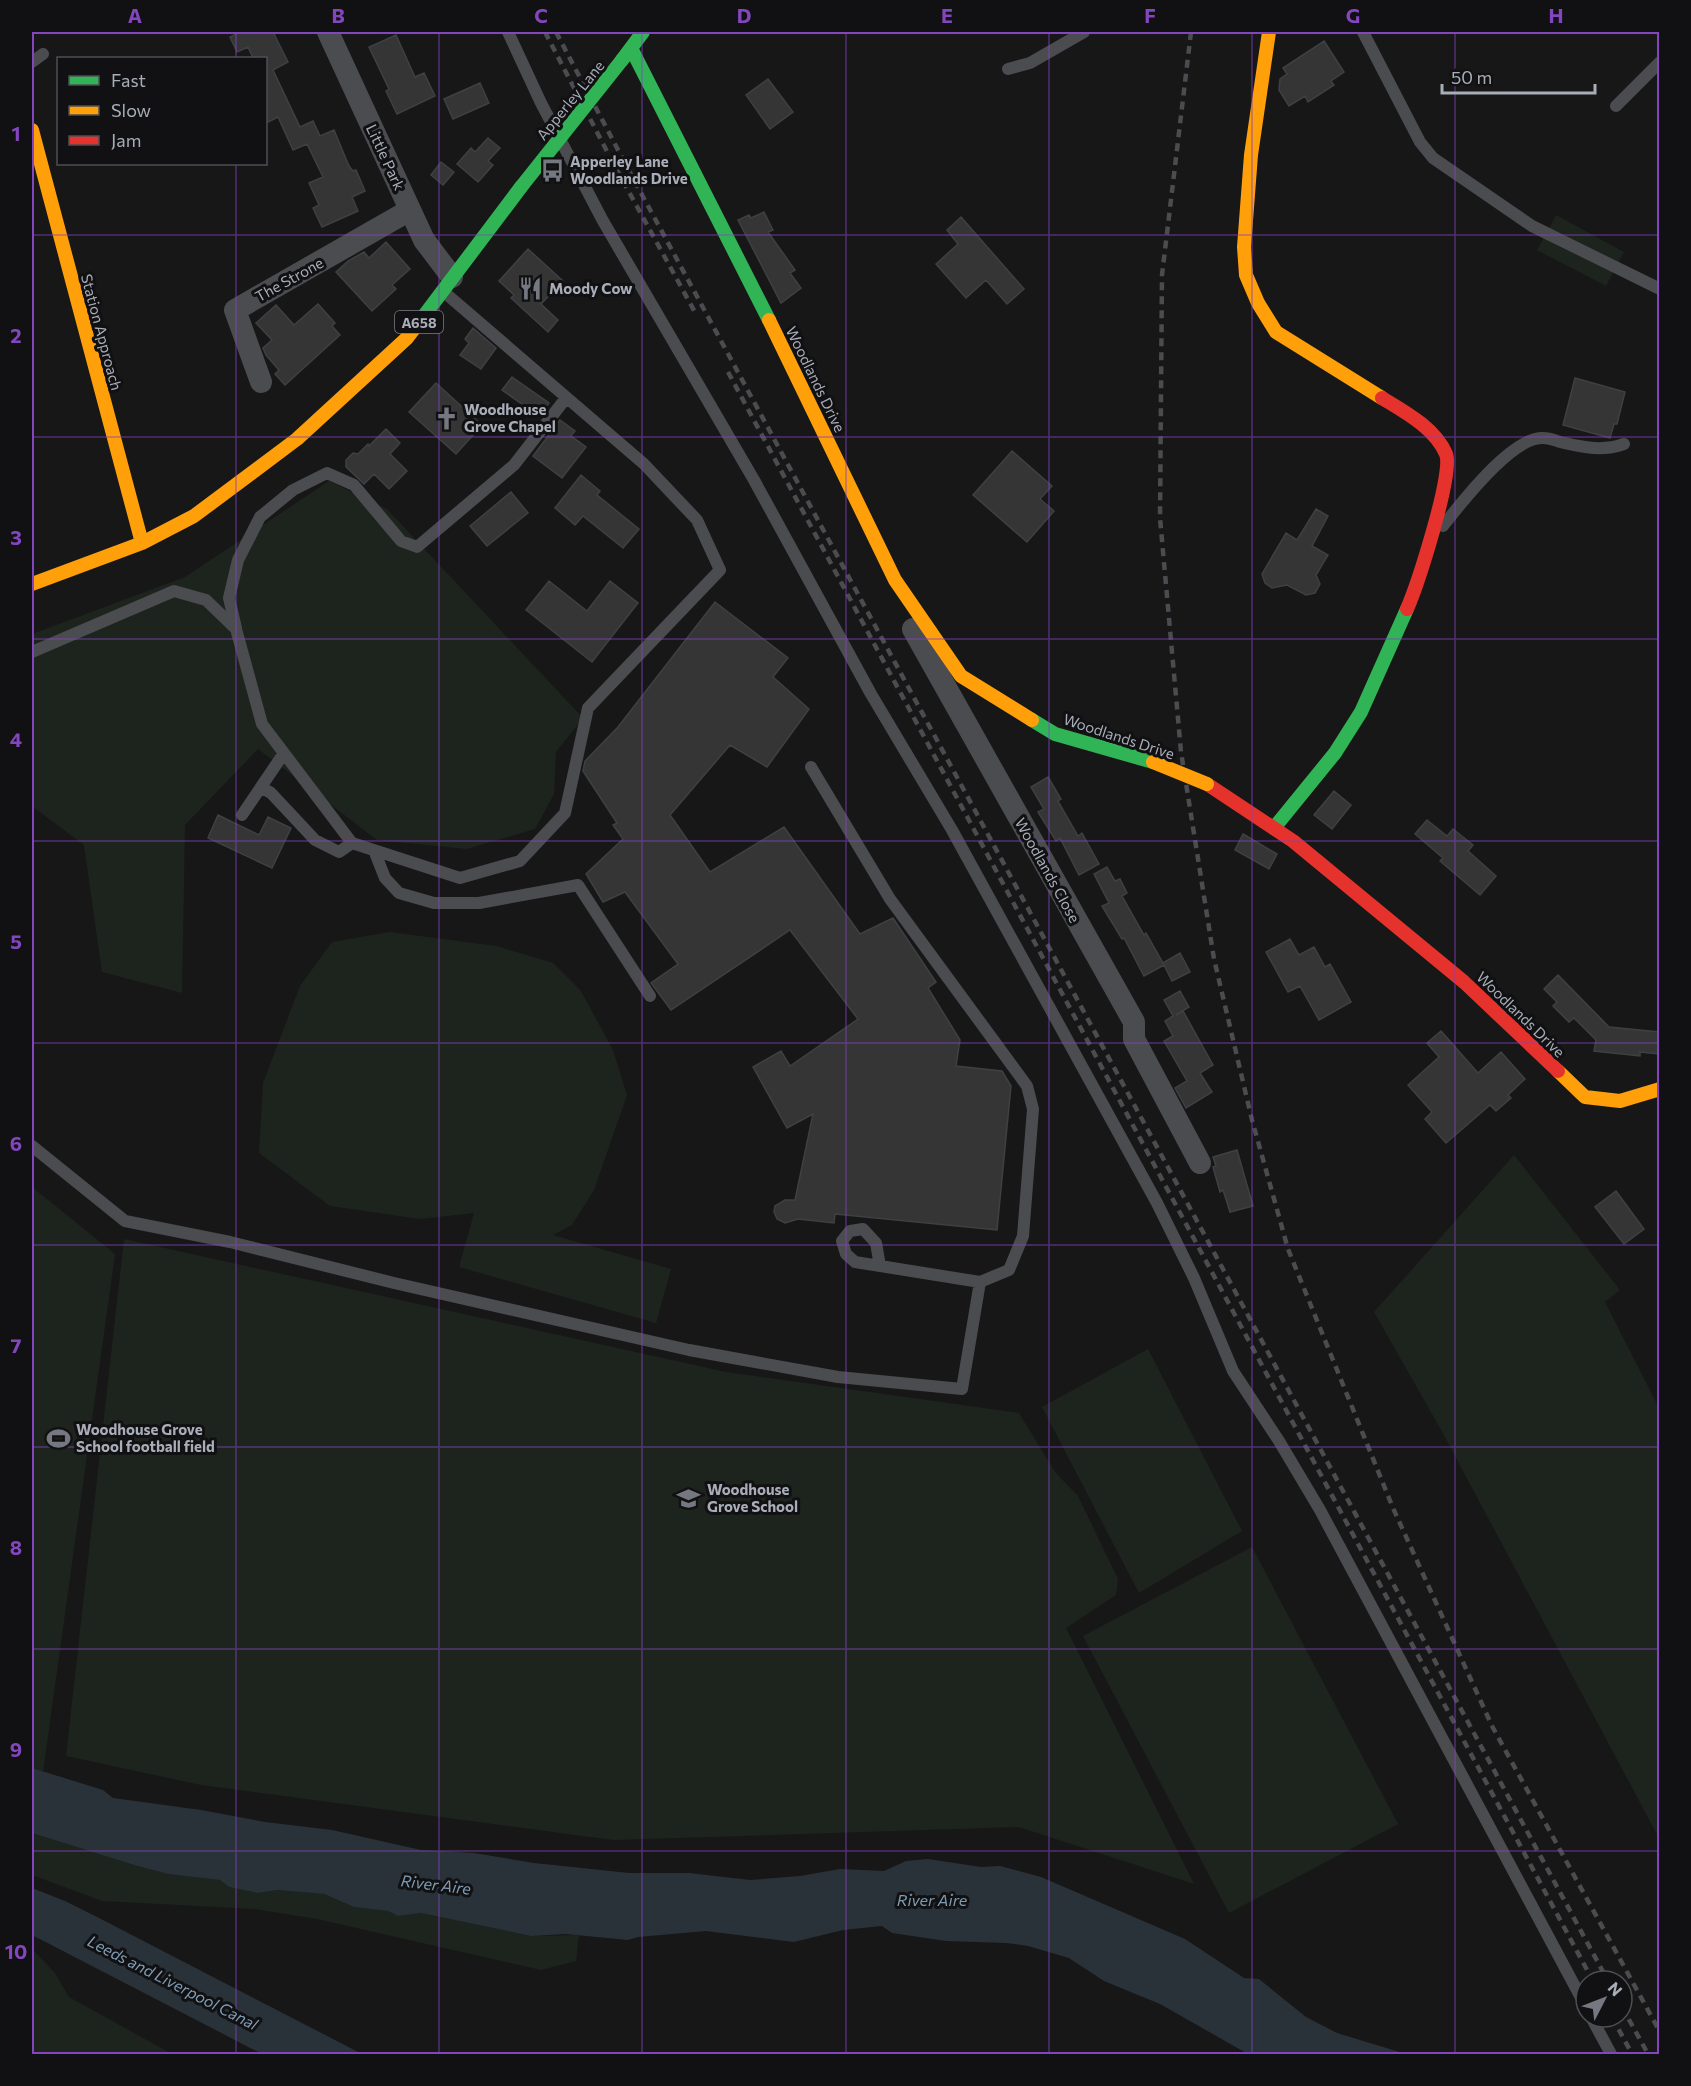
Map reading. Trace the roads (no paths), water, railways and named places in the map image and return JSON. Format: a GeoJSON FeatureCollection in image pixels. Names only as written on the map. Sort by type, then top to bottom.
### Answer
{"type":"FeatureCollection","features":[{"type":"Feature","properties":{"kind":"main road","name":"Apperley Lane"},"geometry":{"type":"LineString","coordinates":[[448,284],[643,32]]}},
{"type":"Feature","properties":{"kind":"main road"},"geometry":{"type":"LineString","coordinates":[[1269,32],[1251,155],[1244,247],[1246,275],[1258,303],[1276,332],[1408,414],[1434,435],[1447,456],[1445,482],[1415,590],[1361,712],[1335,753],[1275,828]]}},
{"type":"Feature","properties":{"kind":"main road","name":"Woodlands Drive"},"geometry":{"type":"LineString","coordinates":[[631,48],[772,326],[896,580],[961,676],[1055,734],[1154,762],[1207,784],[1275,828],[1464,982],[1586,1097],[1620,1101],[1659,1089]]}},
{"type":"Feature","properties":{"kind":"main road","name":"Station Approach"},"geometry":{"type":"LineString","coordinates":[[32,130],[142,543]]}},
{"type":"Feature","properties":{"kind":"main road","name":"A658"},"geometry":{"type":"LineString","coordinates":[[32,584],[142,543],[194,516],[297,439],[407,338],[448,284]]}},
{"type":"Feature","properties":{"kind":"street","name":"Little Park"},"geometry":{"type":"LineString","coordinates":[[328,32],[424,240],[448,284]]}},
{"type":"Feature","properties":{"kind":"street","name":"The Strone"},"geometry":{"type":"LineString","coordinates":[[261,382],[235,309],[410,210]]}},
{"type":"Feature","properties":{"kind":"street","name":"Woodlands Close"},"geometry":{"type":"LineString","coordinates":[[896,580],[891,589],[1134,1022],[1134,1039],[1200,1163]]}},
{"type":"Feature","properties":{"kind":"lane"},"geometry":{"type":"LineString","coordinates":[[508,32],[541,103],[603,221],[754,480],[871,694],[952,830],[1157,1203],[1194,1278],[1233,1371],[1320,1509],[1574,1985]]}},
{"type":"Feature","properties":{"kind":"lane"},"geometry":{"type":"LineString","coordinates":[[1008,69],[1030,63],[1084,32]]}},
{"type":"Feature","properties":{"kind":"lane"},"geometry":{"type":"LineString","coordinates":[[1363,32],[1420,142],[1433,158],[1532,226],[1659,289]]}},
{"type":"Feature","properties":{"kind":"lane"},"geometry":{"type":"LineString","coordinates":[[32,62],[43,54]]}},
{"type":"Feature","properties":{"kind":"lane"},"geometry":{"type":"LineString","coordinates":[[1616,106],[1659,62]]}},
{"type":"Feature","properties":{"kind":"lane"},"geometry":{"type":"LineString","coordinates":[[448,284],[566,398],[644,464],[697,520],[720,570],[588,708],[565,813],[520,861],[460,878],[352,843],[262,724],[229,598],[238,560],[261,517],[293,490],[327,473],[354,485],[401,541],[417,547],[514,465],[566,398]]}},
{"type":"Feature","properties":{"kind":"lane"},"geometry":{"type":"LineString","coordinates":[[1427,546],[1491,469],[1524,444],[1541,437],[1591,449],[1610,449],[1624,444]]}},
{"type":"Feature","properties":{"kind":"lane"},"geometry":{"type":"LineString","coordinates":[[32,652],[174,591],[206,600],[236,629]]}},
{"type":"Feature","properties":{"kind":"lane"},"geometry":{"type":"LineString","coordinates":[[242,815],[284,753]]}},
{"type":"Feature","properties":{"kind":"lane"},"geometry":{"type":"LineString","coordinates":[[811,767],[890,899],[1027,1086],[1033,1109],[1023,1236],[1010,1270],[980,1282],[880,1266]]}},
{"type":"Feature","properties":{"kind":"lane"},"geometry":{"type":"LineString","coordinates":[[261,787],[271,793],[315,840],[339,852],[352,843]]}},
{"type":"Feature","properties":{"kind":"lane"},"geometry":{"type":"LineString","coordinates":[[374,850],[385,878],[399,893],[434,903],[479,903],[578,885],[650,996]]}},
{"type":"Feature","properties":{"kind":"lane"},"geometry":{"type":"LineString","coordinates":[[32,1146],[125,1221],[230,1242],[394,1283],[686,1350],[838,1377],[962,1389],[980,1282]]}},
{"type":"Feature","properties":{"kind":"lane"},"geometry":{"type":"LineString","coordinates":[[1597,2029],[1611,2055]]}},
{"type":"Feature","properties":{"kind":"water","name":"River Aire"},"geometry":{"type":"Polygon","coordinates":[[[32,1768],[103,1790],[113,1798],[332,1830],[421,1850],[474,1853],[534,1863],[629,1873],[689,1873],[750,1880],[800,1876],[840,1869],[884,1871],[906,1861],[928,1859],[981,1867],[1000,1866],[1041,1877],[1185,1939],[1244,1978],[1259,1979],[1306,2017],[1337,2033],[1406,2054],[1248,2054],[1160,2004],[1104,1981],[1069,1958],[1028,1946],[1007,1943],[946,1941],[892,1933],[882,1926],[843,1930],[794,1942],[706,1931],[638,1937],[628,1940],[566,1934],[531,1936],[421,1913],[398,1916],[388,1911],[354,1907],[324,1894],[277,1890],[258,1893],[229,1887],[220,1880],[168,1874],[32,1833],[32,1768]]]}},
{"type":"Feature","properties":{"kind":"water","name":"Leeds and Liverpool Canal"},"geometry":{"type":"Polygon","coordinates":[[[32,1888],[99,1918],[362,2054],[262,2054],[32,1935],[32,1888]]]}},
{"type":"Feature","properties":{"kind":"railway"},"geometry":{"type":"LineString","coordinates":[[545,32],[612,161],[696,314]]}},
{"type":"Feature","properties":{"kind":"railway"},"geometry":{"type":"LineString","coordinates":[[556,32],[1602,1969]]}},
{"type":"Feature","properties":{"kind":"railway"},"geometry":{"type":"LineString","coordinates":[[1191,32],[1162,275],[1160,518],[1181,752],[1214,959],[1252,1120],[1288,1249],[1393,1508],[1492,1726],[1660,2032]]}},
{"type":"Feature","properties":{"kind":"railway"},"geometry":{"type":"LineString","coordinates":[[728,372],[1587,1969]]}},
{"type":"Feature","properties":{"kind":"railway"},"geometry":{"type":"LineString","coordinates":[[1618,2029],[1632,2054]]}},
{"type":"Feature","properties":{"kind":"railway"},"geometry":{"type":"LineString","coordinates":[[1634,2029],[1648,2054]]}},
{"type":"Feature","properties":{"kind":"place","name":"Apperley Lane Woodlands Drive"},"geometry":{"type":"Point","coordinates":[552,170]}},
{"type":"Feature","properties":{"kind":"place","name":"Moody Cow"},"geometry":{"type":"Point","coordinates":[531,288]}},
{"type":"Feature","properties":{"kind":"place","name":"Woodhouse Grove Chapel"},"geometry":{"type":"Point","coordinates":[446,418]}},
{"type":"Feature","properties":{"kind":"place","name":"Woodhouse Grove School football field"},"geometry":{"type":"Point","coordinates":[58,1438]}},
{"type":"Feature","properties":{"kind":"place","name":"Woodhouse Grove School"},"geometry":{"type":"Point","coordinates":[689,1498]}}]}
